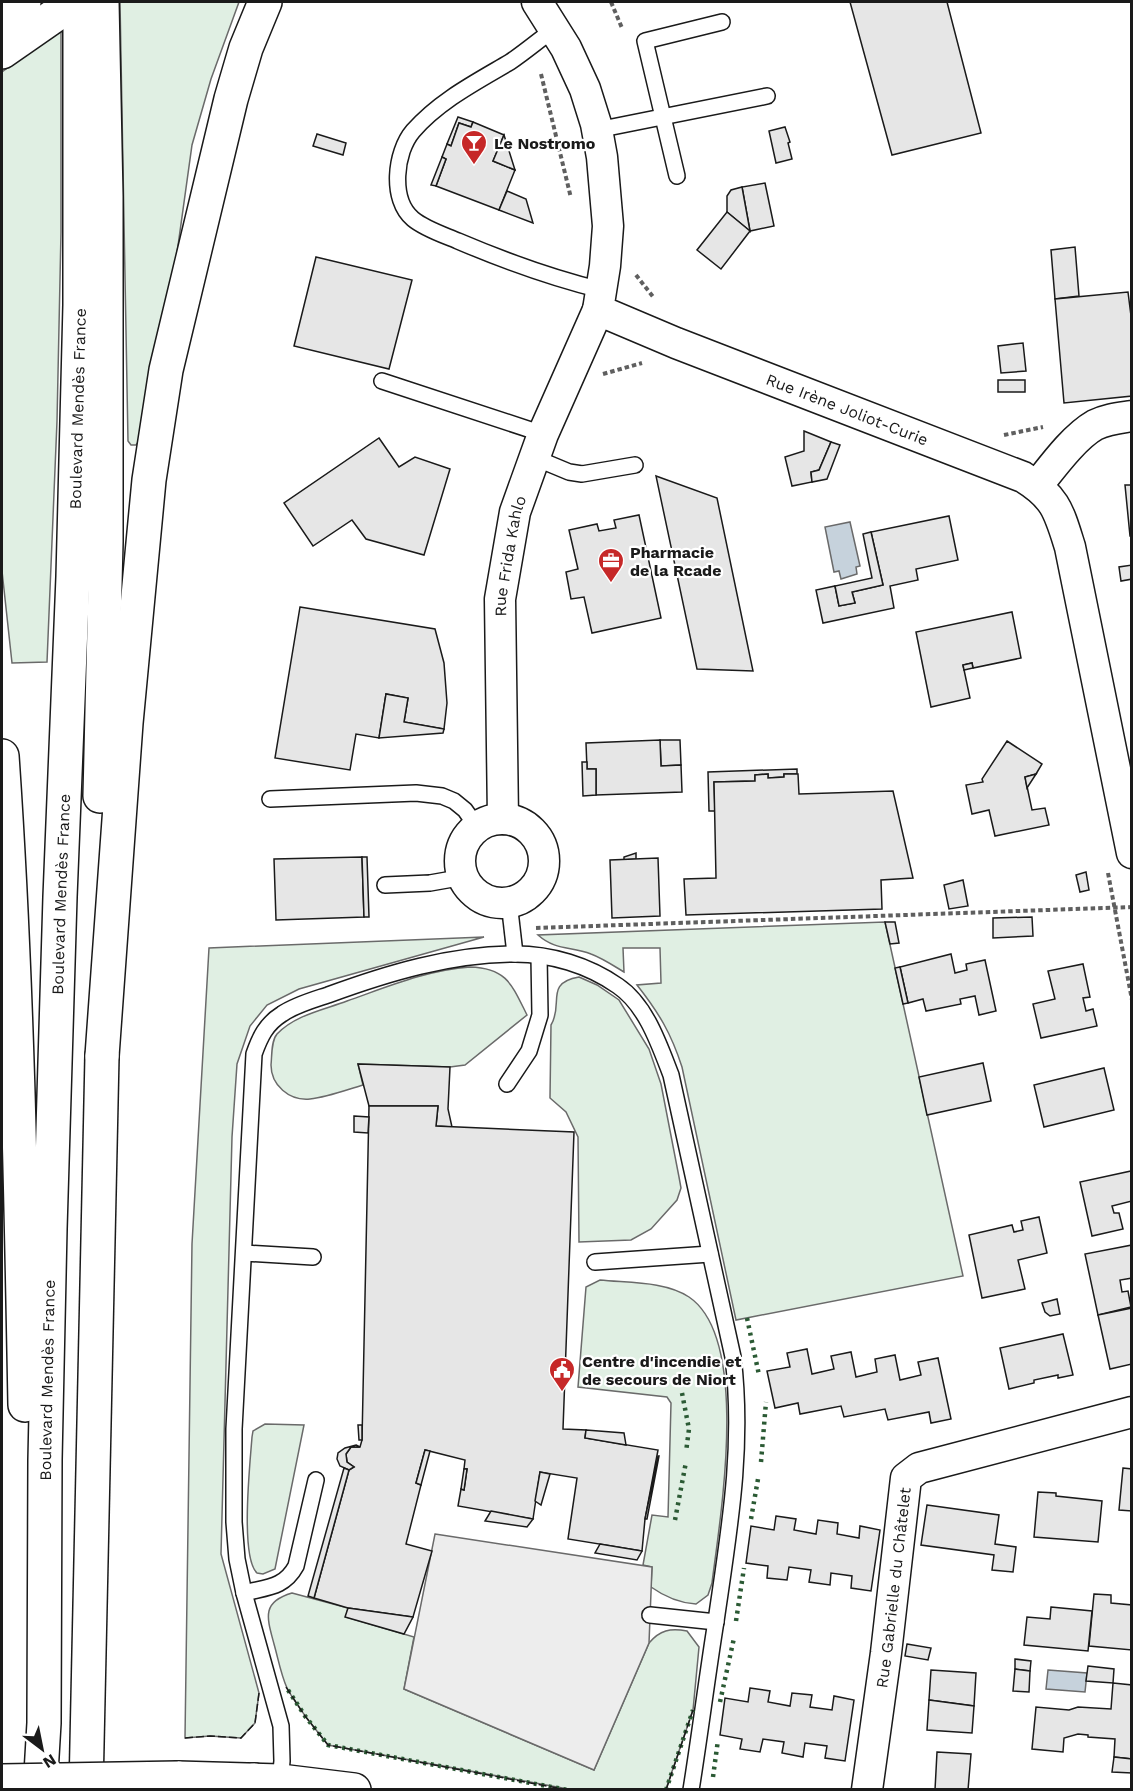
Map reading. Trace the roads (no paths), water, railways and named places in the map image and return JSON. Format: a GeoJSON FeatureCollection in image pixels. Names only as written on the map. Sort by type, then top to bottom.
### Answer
{"type":"FeatureCollection","features":[{"type":"Feature","properties":{"kind":"main road"},"geometry":{"type":"LineString","coordinates":[[9,26],[74,2]]}},
{"type":"Feature","properties":{"kind":"main road","name":"Boulevard Mendès France"},"geometry":{"type":"LineString","coordinates":[[40,1790],[44,1723],[45,1460],[51,1217],[80,304],[80,2]]}},
{"type":"Feature","properties":{"kind":"main road","name":"Boulevard Mendès France"},"geometry":{"type":"LineString","coordinates":[[86,1790],[102,1056],[97,898],[106,542],[106,196],[102,2]]}},
{"type":"Feature","properties":{"kind":"main road"},"geometry":{"type":"LineString","coordinates":[[102,1056],[126,723],[150,469],[166,370],[231,99],[246,48],[265,2]]}},
{"type":"Feature","properties":{"kind":"main road"},"geometry":{"type":"LineString","coordinates":[[2,756],[8,849],[21,1220],[29,1563],[29,1719],[33,1790]]}},
{"type":"Feature","properties":{"kind":"main road"},"geometry":{"type":"LineString","coordinates":[[2,1781],[178,1778],[354,1790]]}},
{"type":"Feature","properties":{"kind":"street"},"geometry":{"type":"LineString","coordinates":[[540,16],[566,48],[585,89],[597,130],[602,157],[608,226],[605,266],[599,300]]}},
{"type":"Feature","properties":{"kind":"street","name":"Rue Frida Kahlo"},"geometry":{"type":"LineString","coordinates":[[490,823],[500,599],[515,512],[538,446],[599,300]]}},
{"type":"Feature","properties":{"kind":"street","name":"Rue Irène Joliot-Curie"},"geometry":{"type":"LineString","coordinates":[[599,300],[676,343],[1023,477],[1050,497],[1060,514],[1070,547],[1118,857]]}},
{"type":"Feature","properties":{"kind":"street"},"geometry":{"type":"LineString","coordinates":[[1037,486],[1085,432],[1112,418],[1131,416]]}},
{"type":"Feature","properties":{"kind":"street"},"geometry":{"type":"LineString","coordinates":[[516,821],[529,828],[538,838],[543,850],[544,864],[541,878],[533,890],[522,898],[511,915],[495,902],[482,898],[471,889],[464,878],[460,864],[467,838],[490,823],[516,821]]}},
{"type":"Feature","properties":{"kind":"street","name":"Rue Gabrielle du Châtelet"},"geometry":{"type":"LineString","coordinates":[[867,1790],[886,1653],[906,1478],[919,1468],[1131,1412]]}},
{"type":"Feature","properties":{"kind":"lane"},"geometry":{"type":"LineString","coordinates":[[540,16],[511,61],[458,92],[412,132],[403,148],[398,175],[399,191],[404,208],[413,219],[429,228],[559,280],[599,300]]}},
{"type":"Feature","properties":{"kind":"lane"},"geometry":{"type":"LineString","coordinates":[[677,176],[645,41],[722,22]]}},
{"type":"Feature","properties":{"kind":"lane"},"geometry":{"type":"LineString","coordinates":[[597,130],[767,96]]}},
{"type":"Feature","properties":{"kind":"lane"},"geometry":{"type":"LineString","coordinates":[[382,381],[538,446],[569,472],[582,474],[636,465]]}},
{"type":"Feature","properties":{"kind":"lane"},"geometry":{"type":"LineString","coordinates":[[270,799],[416,793],[442,796],[490,823]]}},
{"type":"Feature","properties":{"kind":"lane"},"geometry":{"type":"LineString","coordinates":[[385,885],[430,883],[464,878]]}},
{"type":"Feature","properties":{"kind":"lane"},"geometry":{"type":"LineString","coordinates":[[511,915],[515,954]]}},
{"type":"Feature","properties":{"kind":"lane"},"geometry":{"type":"LineString","coordinates":[[262,1783],[282,1761],[280,1726],[244,1593],[237,1559],[234,1522],[234,1429],[254,1054],[262,1032],[282,1014],[366,981],[423,965],[472,957],[515,954],[564,960],[593,971],[620,987],[639,1008],[656,1035],[671,1075],[733,1357],[738,1429],[731,1522],[692,1790]]}},
{"type":"Feature","properties":{"kind":"lane"},"geometry":{"type":"LineString","coordinates":[[507,1084],[530,1051],[540,1015],[539,956]]}},
{"type":"Feature","properties":{"kind":"lane"},"geometry":{"type":"LineString","coordinates":[[244,1253],[313,1257]]}},
{"type":"Feature","properties":{"kind":"lane"},"geometry":{"type":"LineString","coordinates":[[595,1262],[710,1254]]}},
{"type":"Feature","properties":{"kind":"lane"},"geometry":{"type":"LineString","coordinates":[[244,1593],[284,1582],[290,1577],[296,1566],[316,1480]]}},
{"type":"Feature","properties":{"kind":"lane"},"geometry":{"type":"LineString","coordinates":[[650,1615],[716,1622]]}},
{"type":"Feature","properties":{"kind":"place","name":"Le Nostromo"},"geometry":{"type":"Point","coordinates":[474,166]}},
{"type":"Feature","properties":{"kind":"place","name":"Pharmacie de la Rcade"},"geometry":{"type":"Point","coordinates":[611,584]}},
{"type":"Feature","properties":{"kind":"place","name":"Centre d'incendie et de secours de Niort"},"geometry":{"type":"Point","coordinates":[562,1393]}}]}
